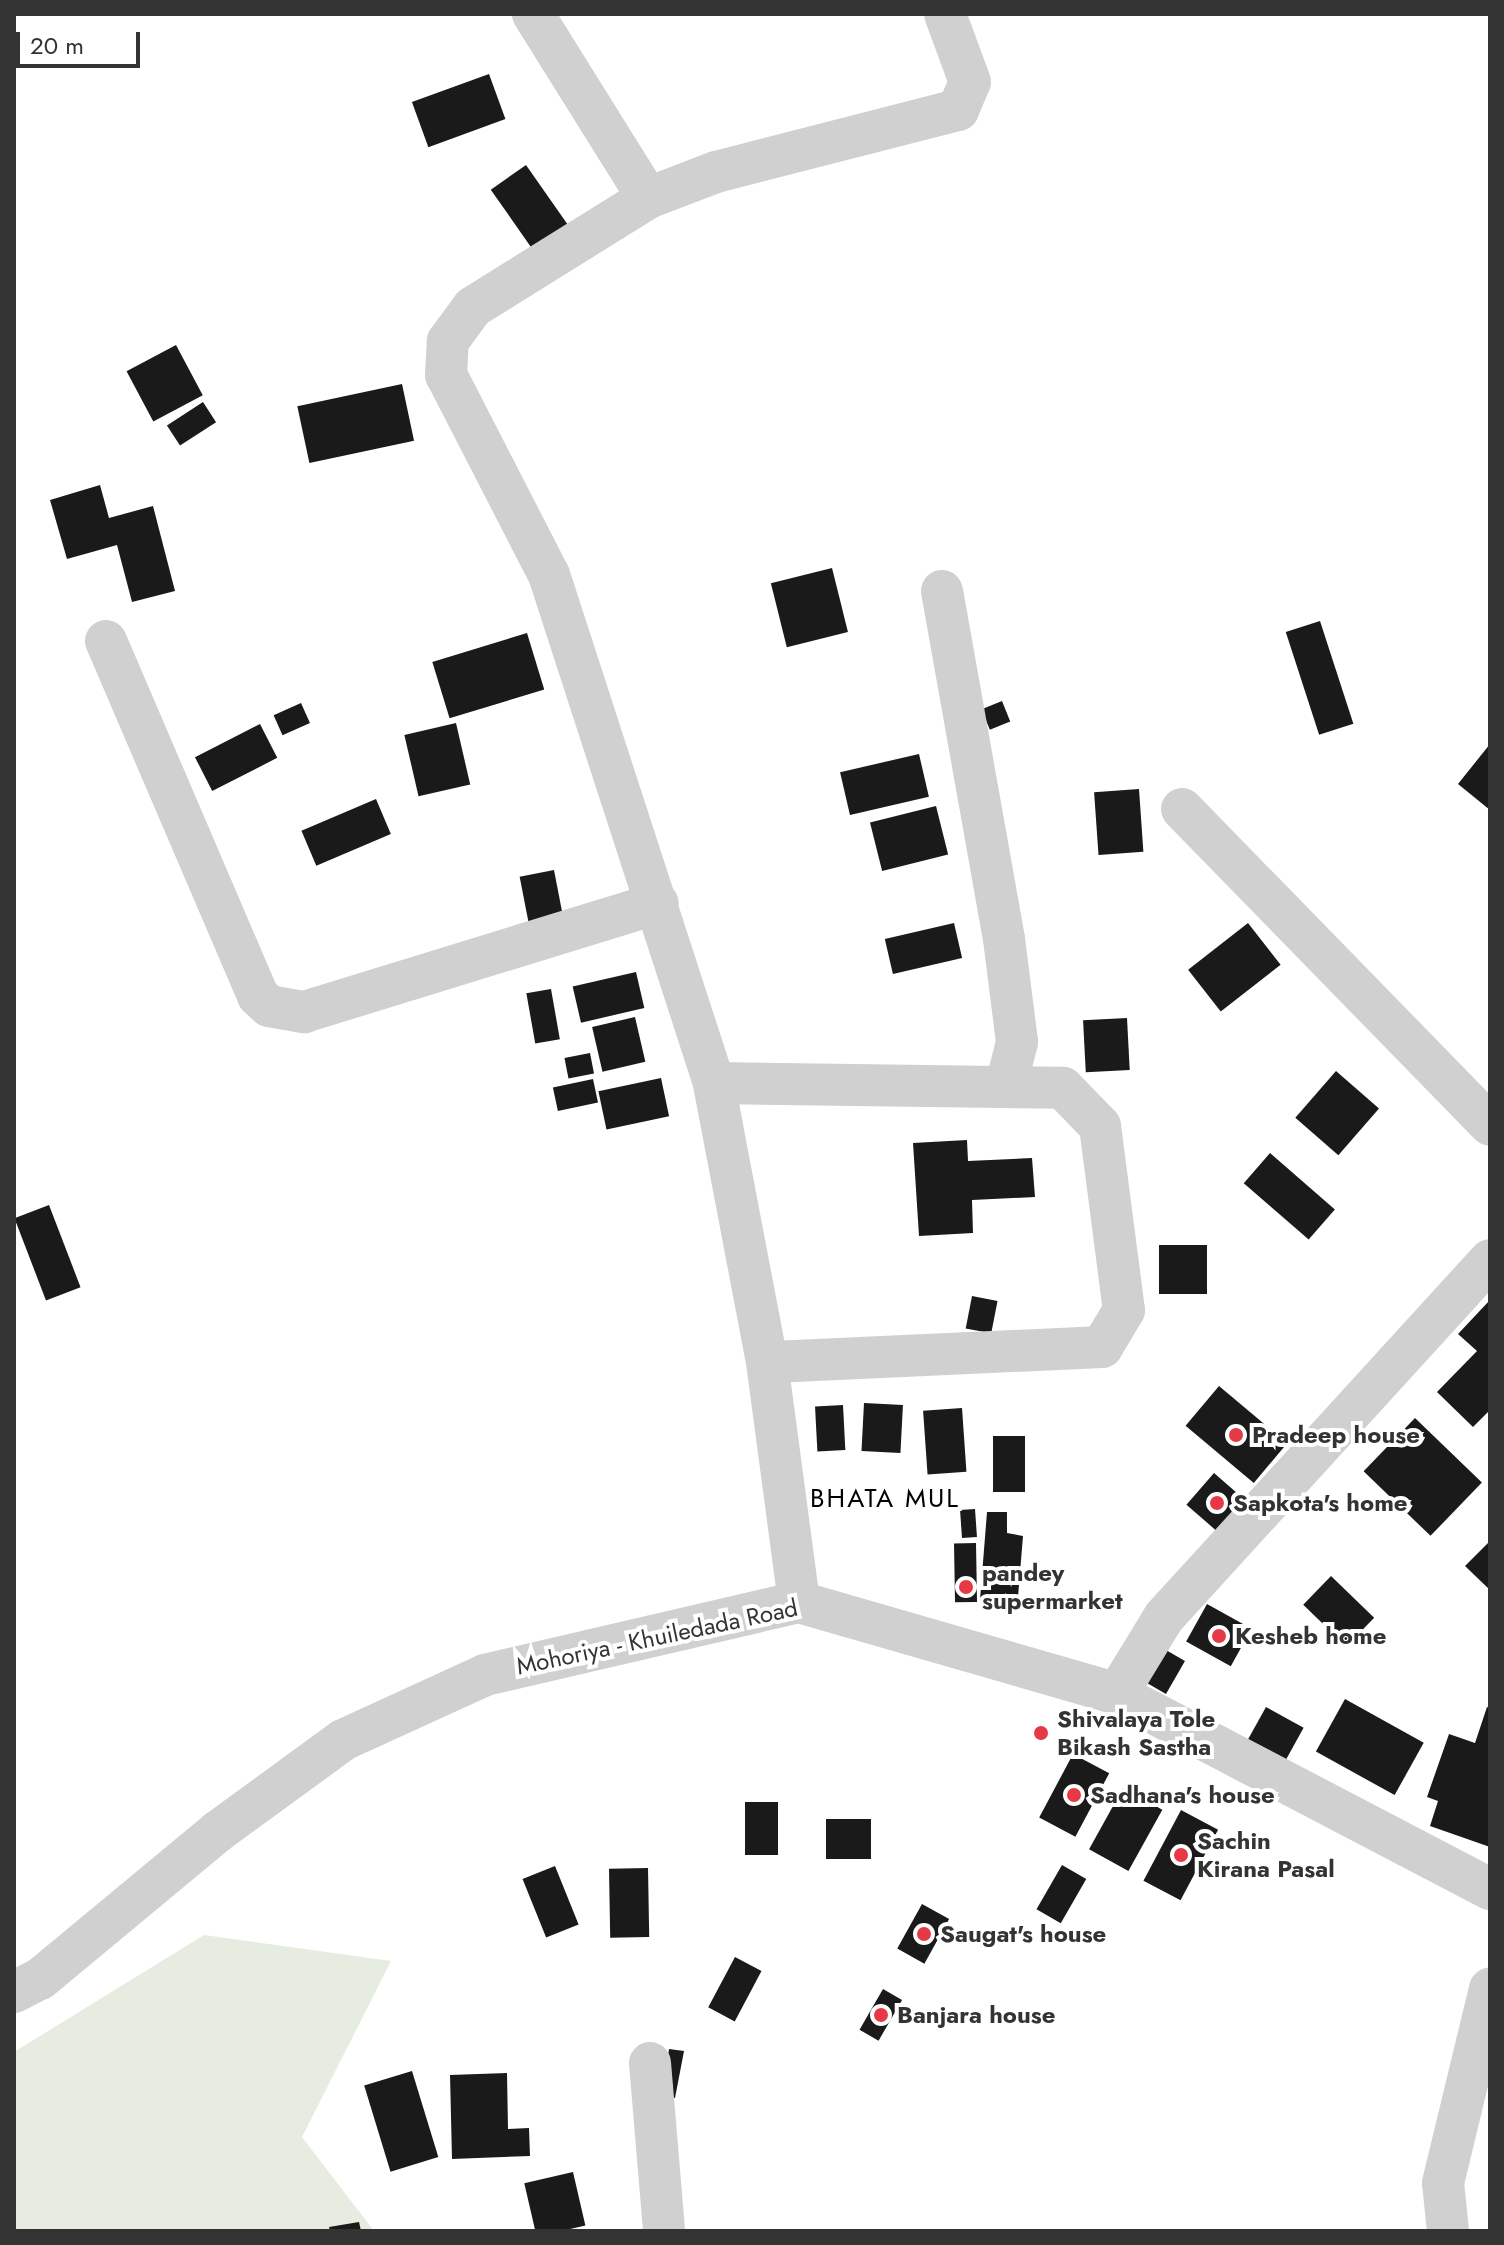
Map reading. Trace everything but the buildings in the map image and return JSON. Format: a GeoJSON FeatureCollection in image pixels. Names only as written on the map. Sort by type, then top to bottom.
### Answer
{"type":"FeatureCollection","features":[{"type":"Feature","properties":{"kind":"street"},"geometry":{"type":"LineString","coordinates":[[533,14],[648,198]]}},
{"type":"Feature","properties":{"kind":"street"},"geometry":{"type":"LineString","coordinates":[[799,1602],[767,1362],[714,1083],[549,575],[446,375],[448,341],[473,307],[648,198],[716,172],[958,110],[970,82],[945,14]]}},
{"type":"Feature","properties":{"kind":"street"},"geometry":{"type":"LineString","coordinates":[[942,591],[1004,939],[1017,1042],[1006,1086]]}},
{"type":"Feature","properties":{"kind":"street"},"geometry":{"type":"LineString","coordinates":[[106,641],[258,996],[269,1006],[304,1012],[658,903]]}},
{"type":"Feature","properties":{"kind":"street"},"geometry":{"type":"LineString","coordinates":[[1182,809],[1490,1125]]}},
{"type":"Feature","properties":{"kind":"street"},"geometry":{"type":"LineString","coordinates":[[714,1083],[1063,1088],[1100,1126],[1124,1310],[1115,1333],[1102,1347],[767,1362]]}},
{"type":"Feature","properties":{"kind":"street"},"geometry":{"type":"LineString","coordinates":[[1117,1694],[1164,1617],[1490,1260]]}},
{"type":"Feature","properties":{"kind":"street","name":"Mohoriya - Khuiledada Road"},"geometry":{"type":"LineString","coordinates":[[14,1992],[40,1979],[217,1832],[343,1740],[485,1675],[799,1602],[1117,1694],[1490,1889]]}},
{"type":"Feature","properties":{"kind":"street"},"geometry":{"type":"LineString","coordinates":[[1448,2231],[1443,2183],[1490,1989]]}},
{"type":"Feature","properties":{"kind":"street"},"geometry":{"type":"LineString","coordinates":[[650,2063],[664,2231]]}},
{"type":"Feature","properties":{"kind":"shaded area"},"geometry":{"type":"Polygon","coordinates":[[[204,1935],[391,1961],[302,2137],[374,2231],[14,2231],[14,2052],[204,1935]]]}},
{"type":"Feature","properties":{"kind":"place","name":"Pradeep house"},"geometry":{"type":"Point","coordinates":[1236,1435]}},
{"type":"Feature","properties":{"kind":"place","name":"Sapkota's home"},"geometry":{"type":"Point","coordinates":[1217,1503]}},
{"type":"Feature","properties":{"kind":"place","name":"pandey supermarket"},"geometry":{"type":"Point","coordinates":[966,1587]}},
{"type":"Feature","properties":{"kind":"place","name":"Kesheb home"},"geometry":{"type":"Point","coordinates":[1219,1636]}},
{"type":"Feature","properties":{"kind":"place","name":"Shivalaya Tole Bikash Sastha"},"geometry":{"type":"Point","coordinates":[1041,1733]}},
{"type":"Feature","properties":{"kind":"place","name":"Sadhana's house"},"geometry":{"type":"Point","coordinates":[1074,1795]}},
{"type":"Feature","properties":{"kind":"place","name":"Sachin Kirana Pasal"},"geometry":{"type":"Point","coordinates":[1181,1855]}},
{"type":"Feature","properties":{"kind":"place","name":"Saugat's house"},"geometry":{"type":"Point","coordinates":[924,1934]}},
{"type":"Feature","properties":{"kind":"place","name":"Banjara house"},"geometry":{"type":"Point","coordinates":[881,2015]}},
{"type":"Feature","properties":{"kind":"district","name":"BHATA MUL"},"geometry":{"type":"Point","coordinates":[885,1499]}}]}
